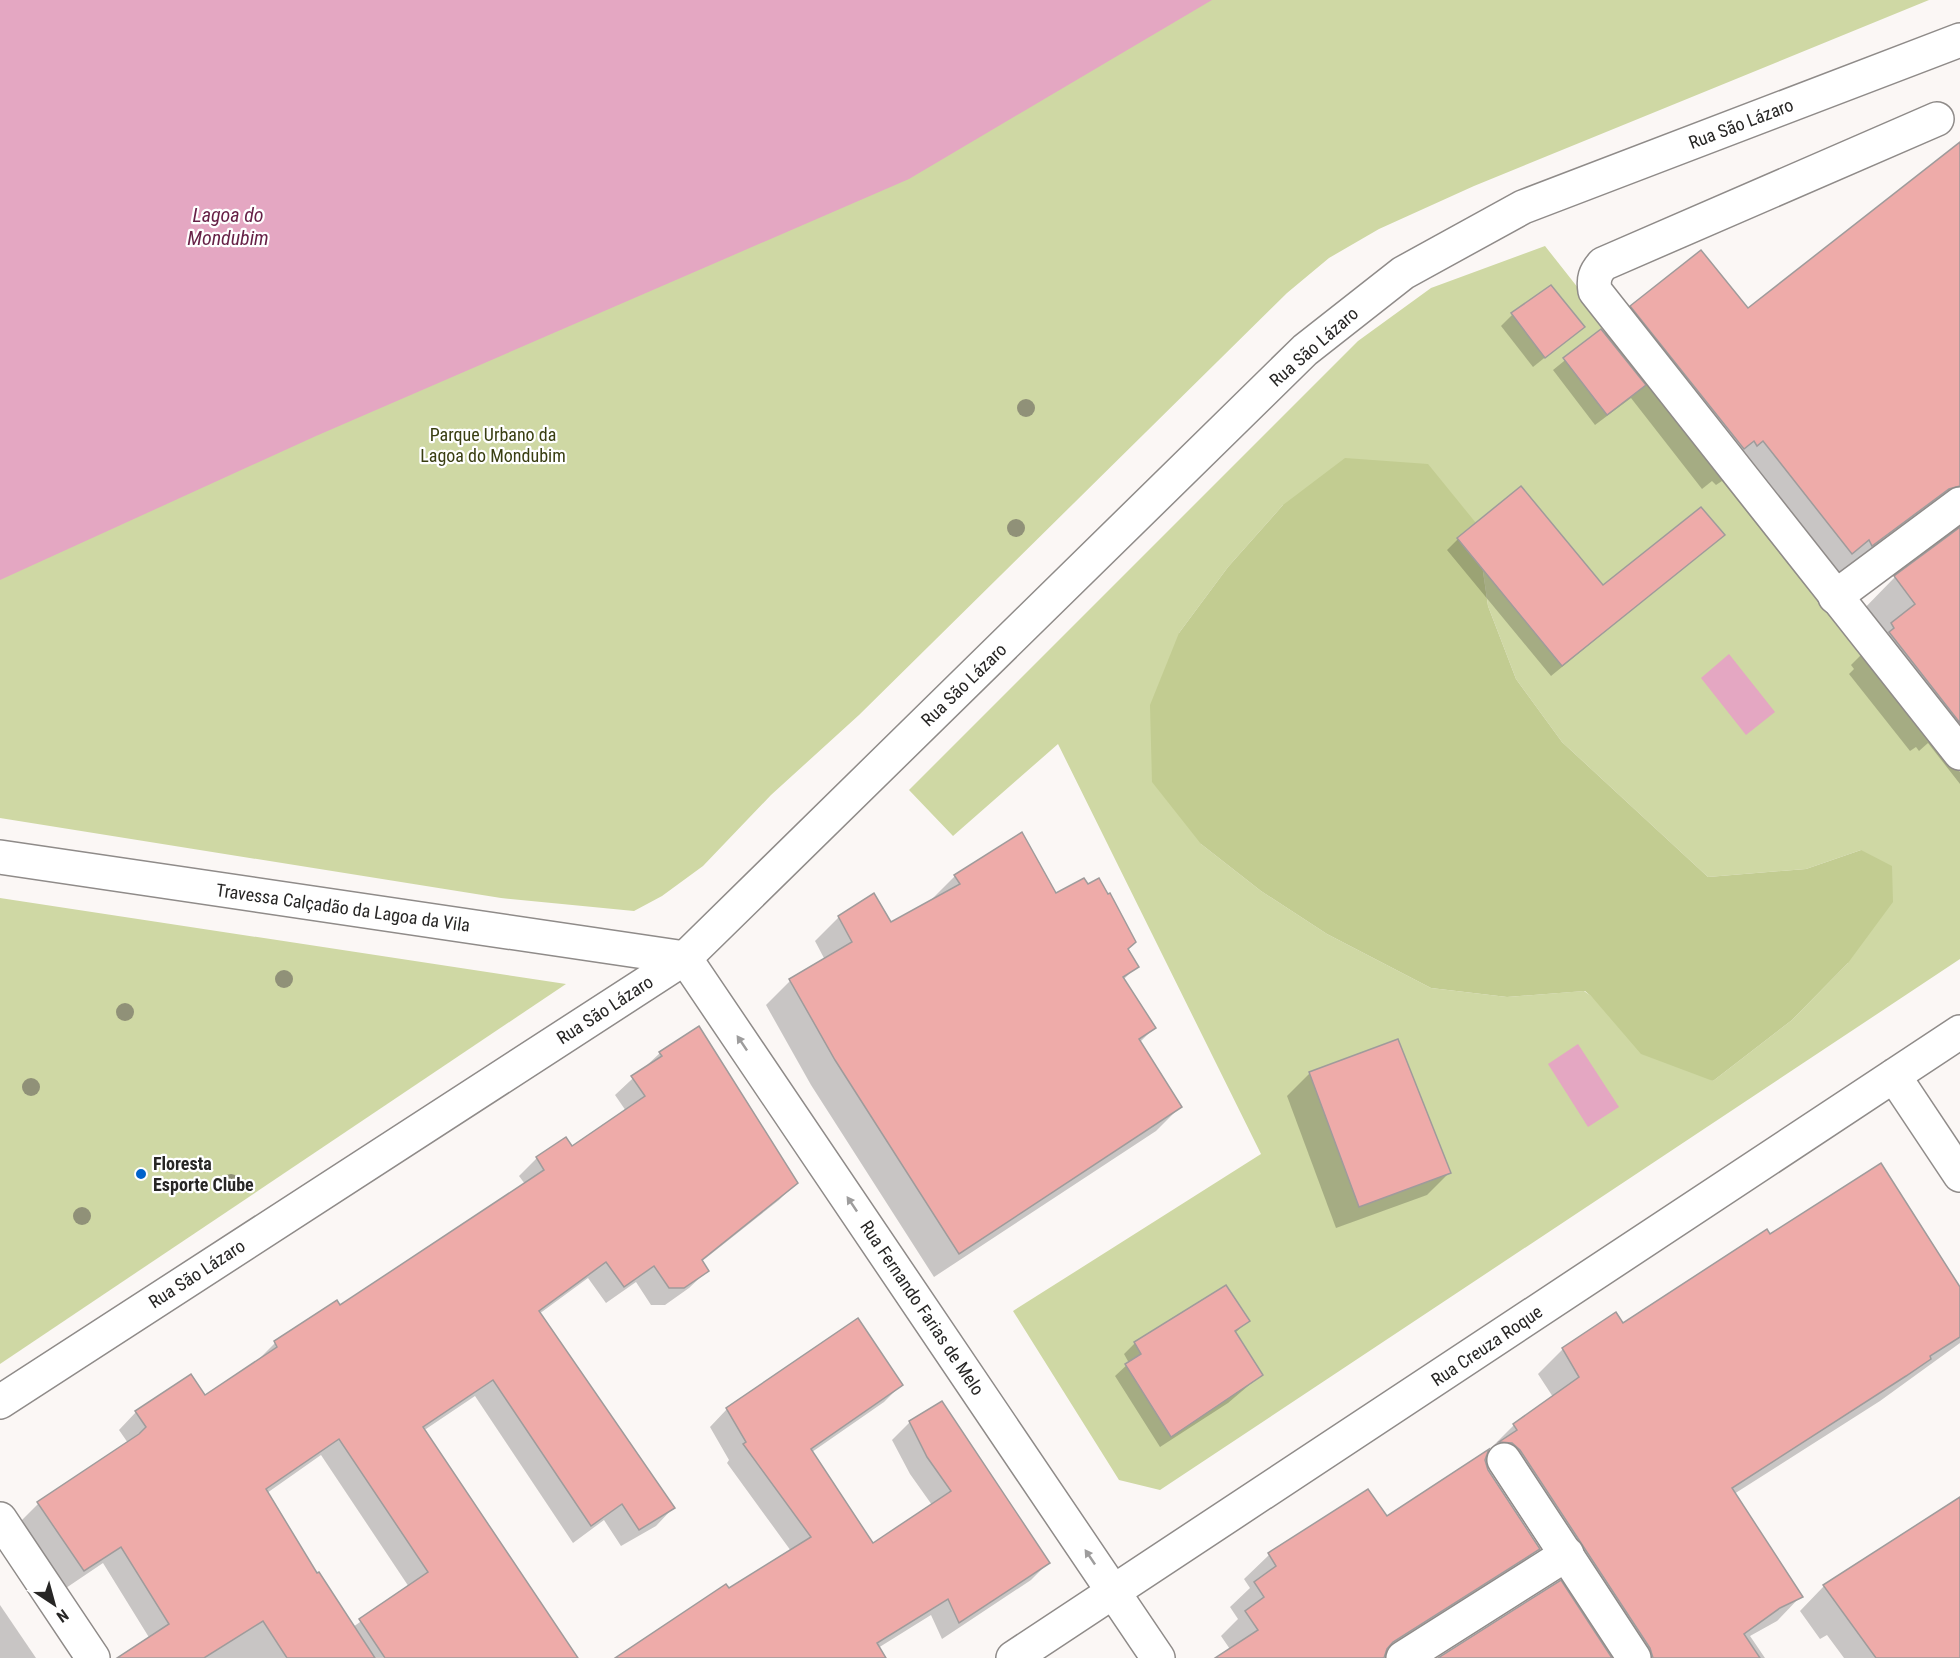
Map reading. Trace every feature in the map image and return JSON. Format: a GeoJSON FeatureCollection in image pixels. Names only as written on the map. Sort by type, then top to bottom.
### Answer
{"type":"FeatureCollection","features":[{"type":"Feature","properties":{"kind":"street","name":"Rua São Lázaro"},"geometry":{"type":"LineString","coordinates":[[0,1402],[685,958],[1305,350],[1403,273],[1523,207],[1960,40]]}},
{"type":"Feature","properties":{"kind":"street"},"geometry":{"type":"LineString","coordinates":[[1937,119],[1604,264],[1596,272],[1593,282],[1595,291],[1960,753]]}},
{"type":"Feature","properties":{"kind":"street"},"geometry":{"type":"LineString","coordinates":[[1835,597],[1960,504]]}},
{"type":"Feature","properties":{"kind":"street","name":"Travessa Calçadão da Lagoa da Vila"},"geometry":{"type":"LineString","coordinates":[[0,857],[685,958]]}},
{"type":"Feature","properties":{"kind":"street","name":"Rua Fernando Farias de Melo"},"geometry":{"type":"LineString","coordinates":[[685,958],[1158,1658]]}},
{"type":"Feature","properties":{"kind":"street","name":"Rua Creuza Roque"},"geometry":{"type":"LineString","coordinates":[[1013,1658],[1960,1032]]}},
{"type":"Feature","properties":{"kind":"street"},"geometry":{"type":"LineString","coordinates":[[1894,1076],[1960,1175]]}},
{"type":"Feature","properties":{"kind":"street"},"geometry":{"type":"LineString","coordinates":[[1504,1460],[1634,1658]]}},
{"type":"Feature","properties":{"kind":"street"},"geometry":{"type":"LineString","coordinates":[[0,1519],[93,1658]]}},
{"type":"Feature","properties":{"kind":"street"},"geometry":{"type":"LineString","coordinates":[[1403,1658],[1567,1554]]}},
{"type":"Feature","properties":{"kind":"green space","name":"Parque Urbano da Lagoa do Mondubim"},"geometry":{"type":"Polygon","coordinates":[[[0,0],[1929,0],[1474,186],[1379,229],[1329,258],[1287,293],[859,715],[771,795],[703,866],[662,896],[634,911],[501,898],[0,818],[0,0]]]}},
{"type":"Feature","properties":{"kind":"green space"},"geometry":{"type":"Polygon","coordinates":[[[1545,246],[1960,772],[1960,959],[1160,1490],[1119,1480],[1013,1311],[1261,1154],[1058,744],[953,836],[909,790],[1358,341],[1431,288],[1545,246]],[[1283,505],[1228,567],[1179,633],[1201,844],[1261,891],[1327,934],[1431,988],[1507,997],[1584,991],[1713,1081],[1792,1020],[1848,963],[1861,850],[1806,869],[1708,877],[1562,742],[1516,679],[1488,606],[1476,523],[1283,505]]]}},
{"type":"Feature","properties":{"kind":"green space"},"geometry":{"type":"Polygon","coordinates":[[[1345,458],[1428,464],[1476,523],[1488,606],[1516,679],[1562,742],[1708,877],[1806,869],[1861,850],[1892,866],[1893,902],[1848,963],[1792,1020],[1713,1081],[1641,1054],[1585,991],[1507,997],[1431,988],[1327,934],[1261,891],[1201,844],[1152,782],[1150,705],[1179,633],[1228,567],[1283,505],[1345,458]]]}},
{"type":"Feature","properties":{"kind":"green space","name":"Floresta Esporte Clube"},"geometry":{"type":"Polygon","coordinates":[[[0,898],[566,984],[0,1364],[0,898]]]}},
{"type":"Feature","properties":{"kind":"water","name":"Lagoa do Mondubim"},"geometry":{"type":"Polygon","coordinates":[[[0,0],[1212,0],[909,179],[316,436],[0,580],[0,0]]]}},
{"type":"Feature","properties":{"kind":"water"},"geometry":{"type":"Polygon","coordinates":[[[1729,654],[1775,712],[1746,735],[1701,678],[1729,654]]]}},
{"type":"Feature","properties":{"kind":"water"},"geometry":{"type":"Polygon","coordinates":[[[1578,1044],[1619,1107],[1588,1127],[1548,1064],[1578,1044]]]}},
{"type":"Feature","properties":{"kind":"building"},"geometry":{"type":"Polygon","coordinates":[[[1960,142],[1960,486],[1949,489],[1872,546],[1869,540],[1852,554],[1763,441],[1757,446],[1754,441],[1744,449],[1630,306],[1701,250],[1748,308],[1960,142]]]}},
{"type":"Feature","properties":{"kind":"building"},"geometry":{"type":"Polygon","coordinates":[[[1551,285],[1585,327],[1545,358],[1511,313],[1551,285]]]}},
{"type":"Feature","properties":{"kind":"building"},"geometry":{"type":"Polygon","coordinates":[[[1601,329],[1646,385],[1607,415],[1563,358],[1601,329]]]}},
{"type":"Feature","properties":{"kind":"building"},"geometry":{"type":"Polygon","coordinates":[[[1521,486],[1603,585],[1701,507],[1725,535],[1562,666],[1457,538],[1521,486]]]}},
{"type":"Feature","properties":{"kind":"building"},"geometry":{"type":"Polygon","coordinates":[[[1960,527],[1960,723],[1889,632],[1894,628],[1891,623],[1915,604],[1894,576],[1960,527]]]}},
{"type":"Feature","properties":{"kind":"building"},"geometry":{"type":"Polygon","coordinates":[[[1022,832],[1056,893],[1084,878],[1088,884],[1099,878],[1108,894],[1110,893],[1136,942],[1128,949],[1139,967],[1123,977],[1156,1028],[1139,1039],[1182,1107],[959,1254],[835,1060],[789,979],[852,942],[838,916],[874,893],[891,922],[960,884],[954,875],[1022,832]]]}},
{"type":"Feature","properties":{"kind":"building"},"geometry":{"type":"Polygon","coordinates":[[[699,1026],[798,1183],[702,1260],[709,1271],[684,1288],[669,1288],[654,1266],[624,1287],[606,1262],[539,1311],[675,1508],[639,1530],[622,1504],[591,1526],[493,1380],[423,1427],[578,1658],[385,1658],[359,1619],[428,1572],[339,1439],[266,1489],[317,1573],[319,1572],[375,1658],[287,1658],[263,1621],[204,1658],[117,1658],[169,1624],[121,1547],[84,1571],[37,1502],[139,1434],[146,1427],[135,1411],[191,1374],[205,1395],[277,1347],[274,1341],[337,1300],[340,1305],[544,1170],[536,1157],[566,1137],[572,1146],[645,1096],[631,1076],[662,1056],[659,1052],[699,1026]]]}},
{"type":"Feature","properties":{"kind":"building"},"geometry":{"type":"Polygon","coordinates":[[[1398,1039],[1451,1173],[1359,1207],[1309,1072],[1398,1039]]]}},
{"type":"Feature","properties":{"kind":"building"},"geometry":{"type":"Polygon","coordinates":[[[1881,1163],[1960,1287],[1960,1337],[1930,1356],[1931,1359],[1906,1376],[1732,1488],[1803,1597],[1780,1608],[1744,1634],[1760,1658],[1653,1658],[1650,1648],[1520,1450],[1512,1443],[1499,1442],[1517,1430],[1513,1424],[1579,1377],[1562,1348],[1616,1312],[1623,1323],[1767,1229],[1770,1234],[1881,1163]]]}},
{"type":"Feature","properties":{"kind":"building"},"geometry":{"type":"Polygon","coordinates":[[[1226,1285],[1250,1321],[1235,1331],[1263,1375],[1171,1437],[1125,1364],[1141,1354],[1134,1342],[1226,1285]]]}},
{"type":"Feature","properties":{"kind":"building"},"geometry":{"type":"Polygon","coordinates":[[[858,1318],[903,1385],[811,1449],[873,1543],[951,1491],[927,1457],[909,1421],[942,1401],[1050,1563],[959,1623],[948,1599],[877,1643],[886,1658],[615,1658],[726,1584],[729,1588],[811,1537],[743,1444],[746,1442],[726,1408],[858,1318]]]}},
{"type":"Feature","properties":{"kind":"building"},"geometry":{"type":"Polygon","coordinates":[[[1489,1449],[1485,1460],[1488,1470],[1540,1549],[1393,1642],[1384,1658],[1215,1658],[1258,1630],[1245,1611],[1264,1597],[1254,1582],[1276,1566],[1268,1553],[1368,1489],[1387,1516],[1489,1449]]]}},
{"type":"Feature","properties":{"kind":"building"},"geometry":{"type":"Polygon","coordinates":[[[1960,1497],[1960,1658],[1876,1658],[1823,1585],[1960,1497]]]}},
{"type":"Feature","properties":{"kind":"building"},"geometry":{"type":"Polygon","coordinates":[[[1561,1580],[1612,1658],[1438,1658],[1561,1580]]]}},
{"type":"Feature","properties":{"kind":"place","name":"Floresta Esporte Clube"},"geometry":{"type":"Point","coordinates":[141,1174]}}]}
